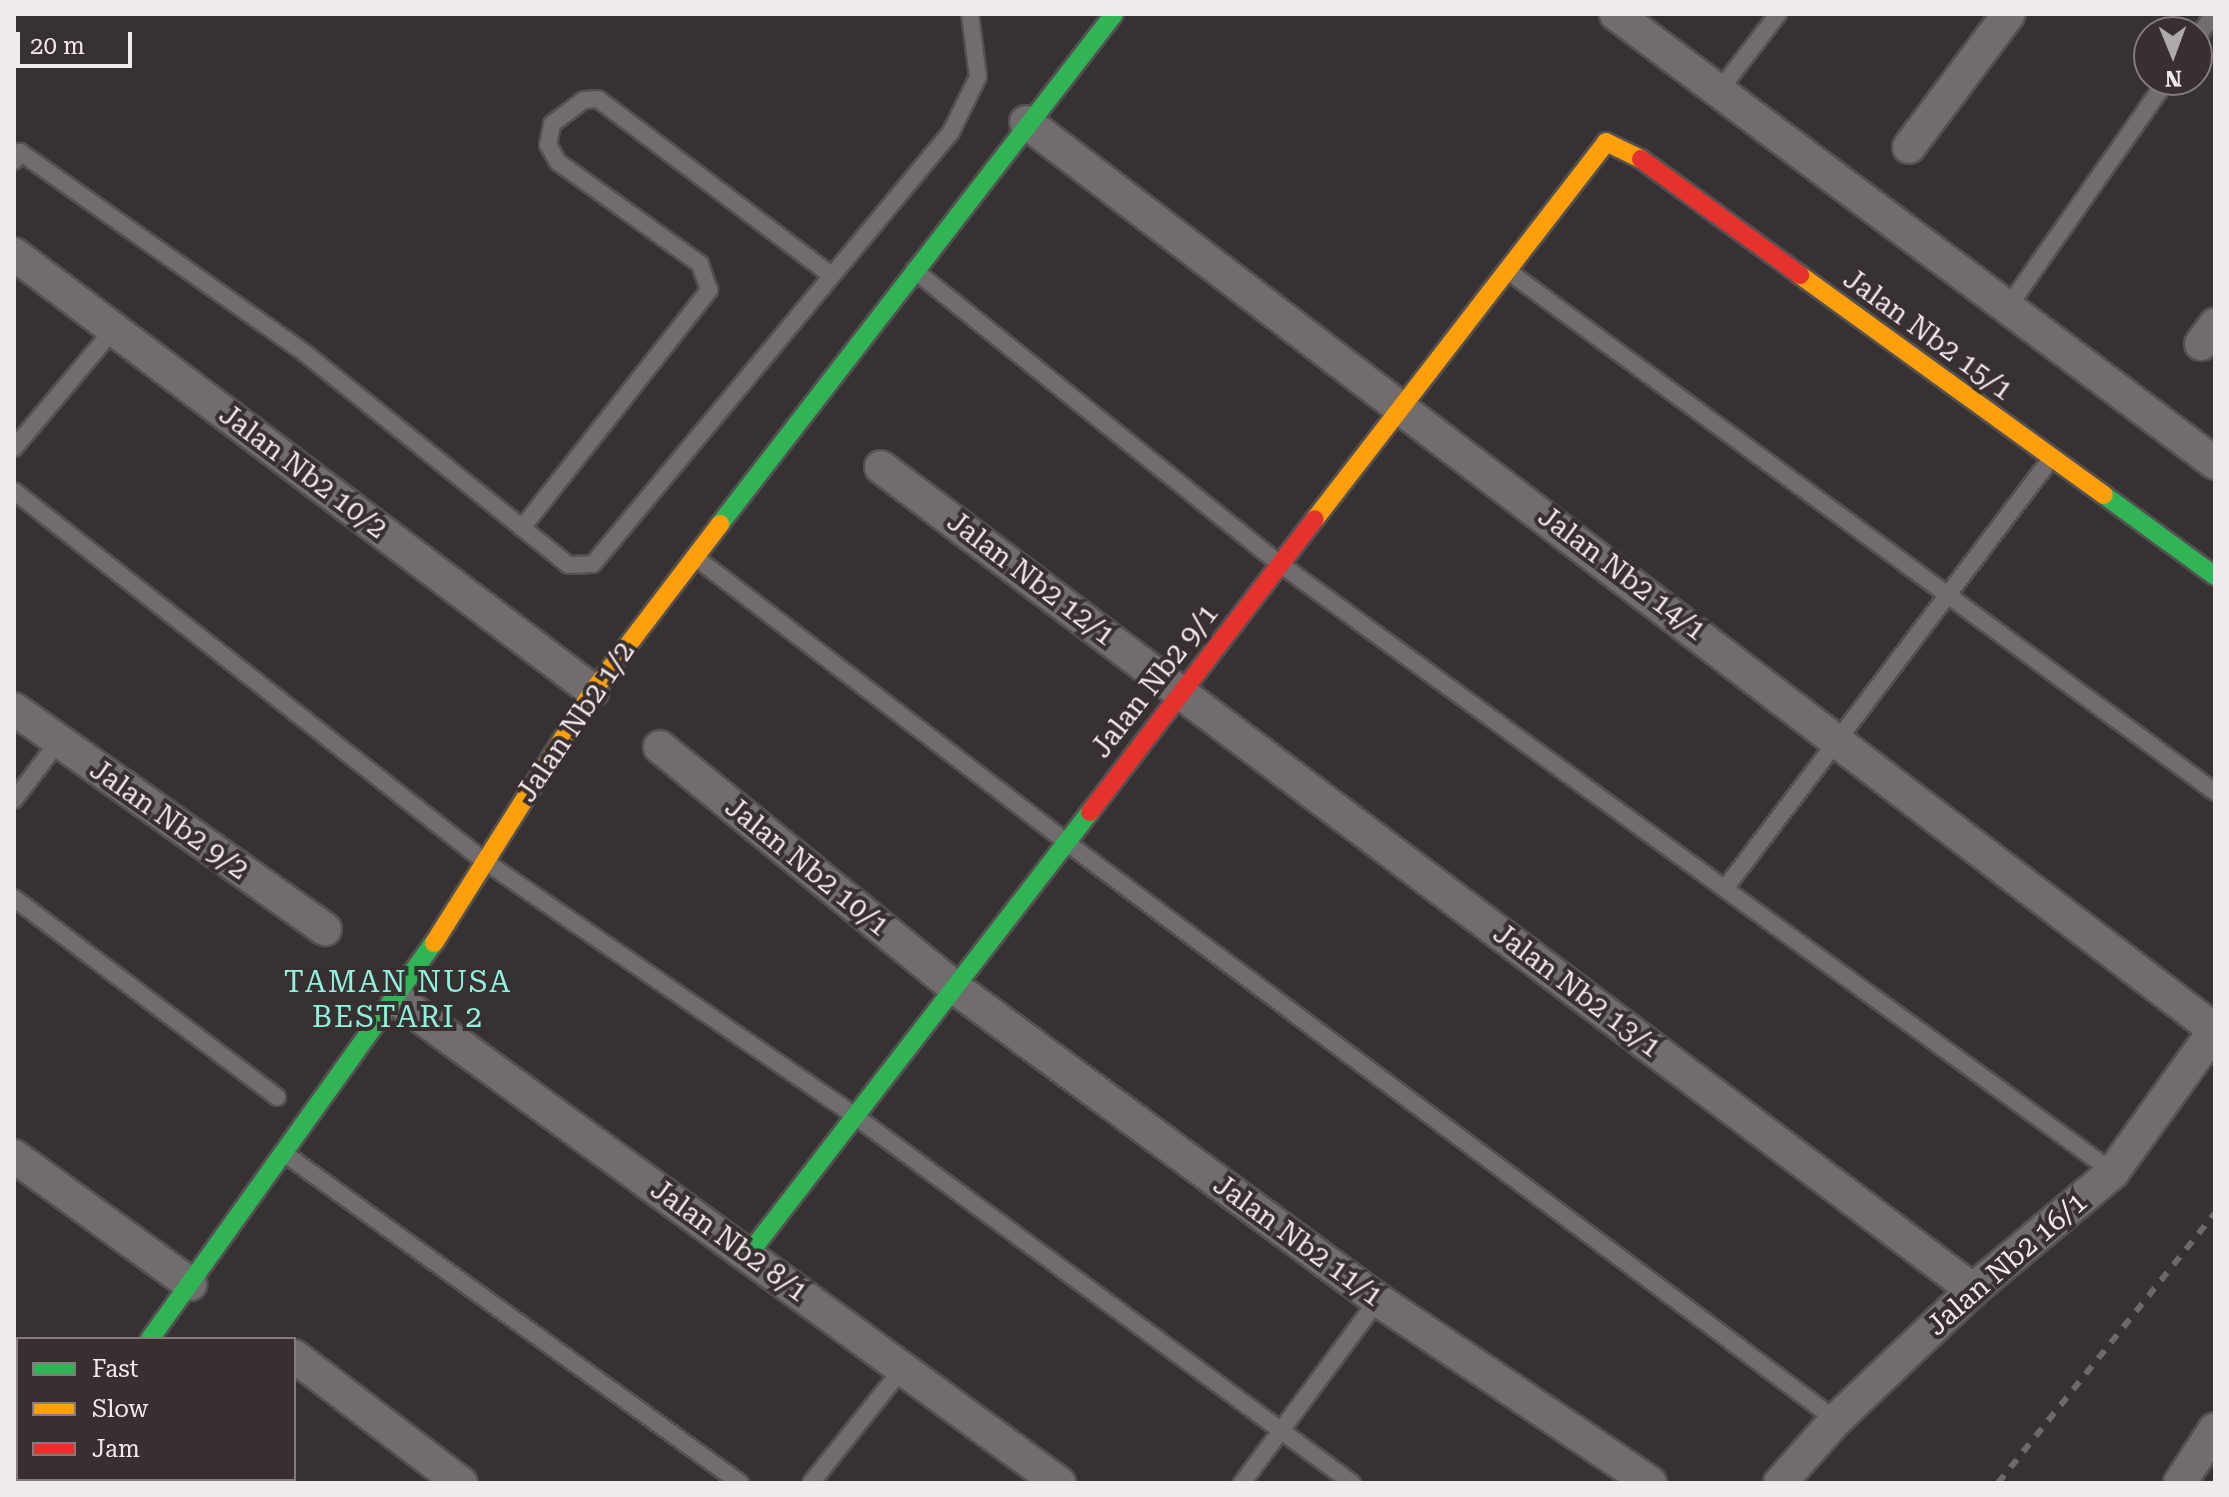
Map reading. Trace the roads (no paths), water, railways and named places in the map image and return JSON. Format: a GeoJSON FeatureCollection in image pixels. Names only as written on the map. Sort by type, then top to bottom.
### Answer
{"type":"FeatureCollection","features":[{"type":"Feature","properties":{"kind":"street","name":"Jalan Nb2 1/2"},"geometry":{"type":"LineString","coordinates":[[151,1337],[283,1152],[398,1000],[483,860],[593,691],[1026,122],[1114,14]]}},
{"type":"Feature","properties":{"kind":"street"},"geometry":{"type":"LineString","coordinates":[[1616,14],[2215,463]]}},
{"type":"Feature","properties":{"kind":"street"},"geometry":{"type":"LineString","coordinates":[[1909,147],[2009,14]]}},
{"type":"Feature","properties":{"kind":"street","name":"Jalan Nb2 14/1"},"geometry":{"type":"LineString","coordinates":[[1026,122],[1841,741],[2215,1030]]}},
{"type":"Feature","properties":{"kind":"street","name":"Jalan Nb2 9/1"},"geometry":{"type":"LineString","coordinates":[[748,1255],[1606,142]]}},
{"type":"Feature","properties":{"kind":"street","name":"Jalan Nb2 15/1"},"geometry":{"type":"LineString","coordinates":[[1606,142],[1626,148],[2050,460],[2215,576]]}},
{"type":"Feature","properties":{"kind":"street","name":"Jalan Nb2 10/2"},"geometry":{"type":"LineString","coordinates":[[14,254],[593,691]]}},
{"type":"Feature","properties":{"kind":"street","name":"Jalan Nb2 12/1"},"geometry":{"type":"LineString","coordinates":[[881,467],[1182,692]]}},
{"type":"Feature","properties":{"kind":"street","name":"Jalan Nb2 13/1"},"geometry":{"type":"LineString","coordinates":[[1182,692],[1973,1290]]}},
{"type":"Feature","properties":{"kind":"street","name":"Jalan Nb2 9/2"},"geometry":{"type":"LineString","coordinates":[[14,709],[325,929]]}},
{"type":"Feature","properties":{"kind":"street","name":"Jalan Nb2 10/1"},"geometry":{"type":"LineString","coordinates":[[660,747],[954,987]]}},
{"type":"Feature","properties":{"kind":"street","name":"Jalan Nb2 11/1"},"geometry":{"type":"LineString","coordinates":[[954,987],[1378,1300],[1650,1483]]}},
{"type":"Feature","properties":{"kind":"street","name":"Jalan Nb2 8/1"},"geometry":{"type":"LineString","coordinates":[[398,1000],[1059,1483]]}},
{"type":"Feature","properties":{"kind":"street","name":"Jalan Nb2 16/1"},"geometry":{"type":"LineString","coordinates":[[1780,1483],[1836,1420],[1973,1290],[2113,1172],[2215,1030]]}},
{"type":"Feature","properties":{"kind":"street"},"geometry":{"type":"LineString","coordinates":[[14,1156],[190,1284]]}},
{"type":"Feature","properties":{"kind":"street"},"geometry":{"type":"LineString","coordinates":[[296,1358],[461,1483]]}},
{"type":"Feature","properties":{"kind":"street"},"geometry":{"type":"LineString","coordinates":[[2180,1483],[2212,1439]]}},
{"type":"Feature","properties":{"kind":"lane"},"geometry":{"type":"LineString","coordinates":[[16,153],[306,354],[568,565],[593,564],[951,132],[978,77],[970,14]]}},
{"type":"Feature","properties":{"kind":"lane"},"geometry":{"type":"LineString","coordinates":[[1719,91],[1778,14]]}},
{"type":"Feature","properties":{"kind":"lane"},"geometry":{"type":"LineString","coordinates":[[2008,307],[2156,96]]}},
{"type":"Feature","properties":{"kind":"lane"},"geometry":{"type":"LineString","coordinates":[[522,528],[709,290],[700,264],[558,162],[548,145],[552,124],[584,100],[598,99],[832,276]]}},
{"type":"Feature","properties":{"kind":"lane"},"geometry":{"type":"LineString","coordinates":[[913,269],[1280,564],[1727,886],[2113,1172]]}},
{"type":"Feature","properties":{"kind":"lane"},"geometry":{"type":"LineString","coordinates":[[1506,270],[2215,792]]}},
{"type":"Feature","properties":{"kind":"lane"},"geometry":{"type":"LineString","coordinates":[[14,448],[114,329]]}},
{"type":"Feature","properties":{"kind":"lane"},"geometry":{"type":"LineString","coordinates":[[1727,886],[1841,741],[2050,460]]}},
{"type":"Feature","properties":{"kind":"lane"},"geometry":{"type":"LineString","coordinates":[[14,491],[483,860],[855,1116],[1352,1483]]}},
{"type":"Feature","properties":{"kind":"lane"},"geometry":{"type":"LineString","coordinates":[[695,557],[1066,842],[1836,1420]]}},
{"type":"Feature","properties":{"kind":"lane"},"geometry":{"type":"LineString","coordinates":[[14,800],[58,742]]}},
{"type":"Feature","properties":{"kind":"lane"},"geometry":{"type":"LineString","coordinates":[[14,898],[277,1097]]}},
{"type":"Feature","properties":{"kind":"lane"},"geometry":{"type":"LineString","coordinates":[[283,1152],[740,1483]]}},
{"type":"Feature","properties":{"kind":"lane"},"geometry":{"type":"LineString","coordinates":[[1242,1483],[1378,1300]]}},
{"type":"Feature","properties":{"kind":"lane"},"geometry":{"type":"LineString","coordinates":[[811,1483],[902,1369]]}},
{"type":"Feature","properties":{"kind":"railway"},"geometry":{"type":"LineString","coordinates":[[1998,1483],[2215,1213]]}},
{"type":"Feature","properties":{"kind":"district","name":"TAMAN NUSA BESTARI 2"},"geometry":{"type":"Point","coordinates":[398,999]}}]}
